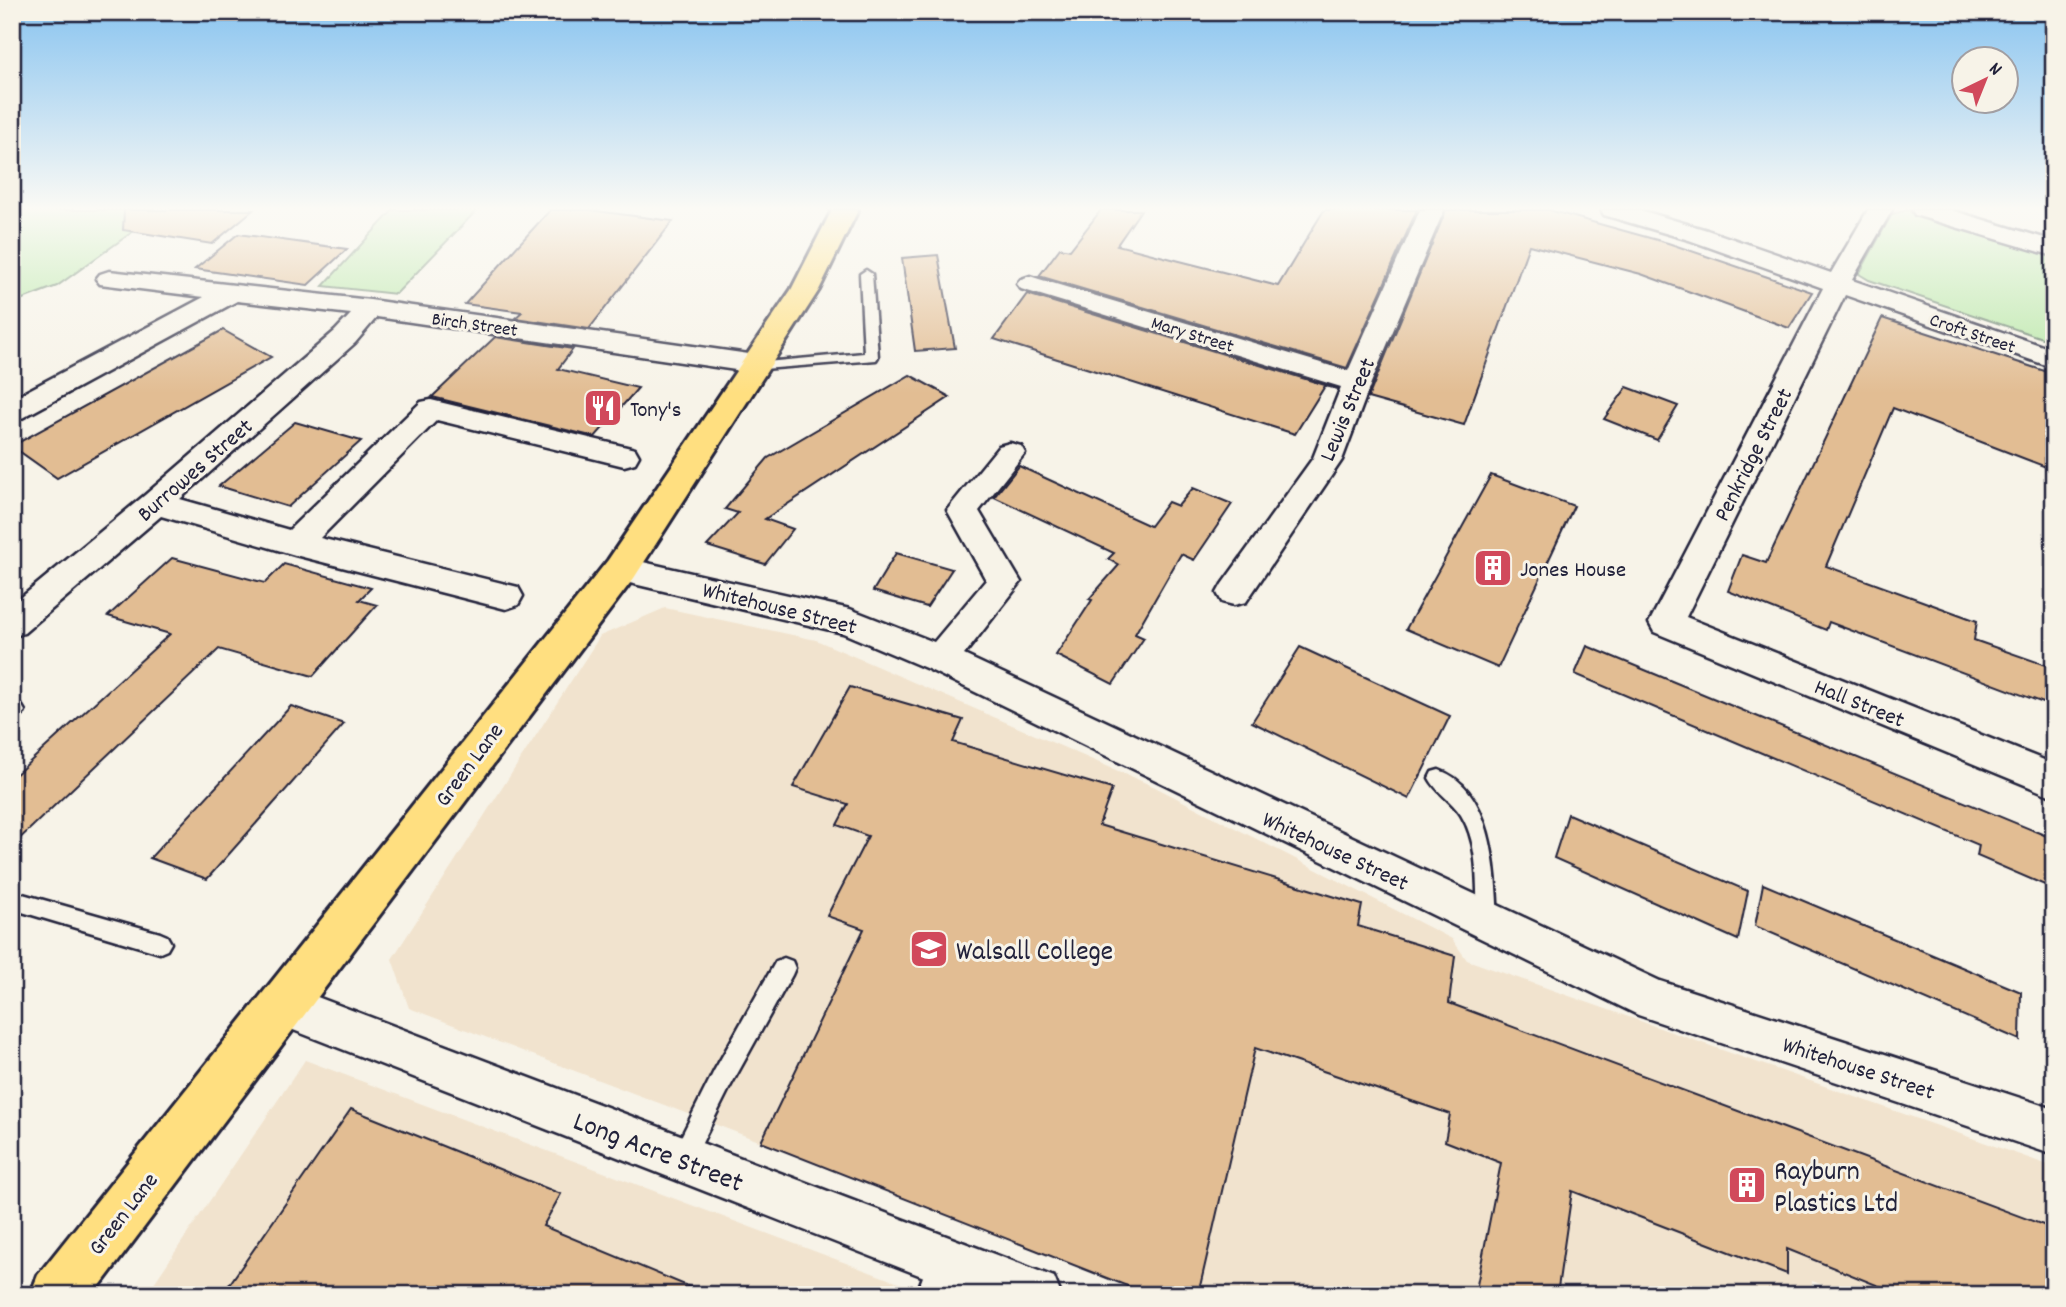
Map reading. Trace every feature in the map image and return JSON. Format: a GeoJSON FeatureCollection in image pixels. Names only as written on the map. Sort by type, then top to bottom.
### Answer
{"type":"FeatureCollection","features":[{"type":"Feature","properties":{"kind":"highway","name":"Green Lane"},"geometry":{"type":"LineString","coordinates":[[58,1295],[621,569],[805,290],[815,271]]}},
{"type":"Feature","properties":{"kind":"street","name":"Lewis Street"},"geometry":{"type":"LineString","coordinates":[[1234,593],[1327,460],[1406,271]]}},
{"type":"Feature","properties":{"kind":"street","name":"Croft Street"},"geometry":{"type":"LineString","coordinates":[[1797,271],[2054,360]]}},
{"type":"Feature","properties":{"kind":"street","name":"Penkridge Street"},"geometry":{"type":"LineString","coordinates":[[1666,623],[1845,271]]}},
{"type":"Feature","properties":{"kind":"street","name":"Birch Street"},"geometry":{"type":"LineString","coordinates":[[109,279],[370,308],[756,365]]}},
{"type":"Feature","properties":{"kind":"street","name":"Mary Street"},"geometry":{"type":"LineString","coordinates":[[1030,284],[1357,383]]}},
{"type":"Feature","properties":{"kind":"street"},"geometry":{"type":"LineString","coordinates":[[12,384],[198,291]]}},
{"type":"Feature","properties":{"kind":"street"},"geometry":{"type":"LineString","coordinates":[[12,411],[229,294]]}},
{"type":"Feature","properties":{"kind":"street","name":"Burrowes Street"},"geometry":{"type":"LineString","coordinates":[[12,624],[156,503],[345,337],[370,308]]}},
{"type":"Feature","properties":{"kind":"street"},"geometry":{"type":"LineString","coordinates":[[295,543],[431,409],[624,456]]}},
{"type":"Feature","properties":{"kind":"street"},"geometry":{"type":"LineString","coordinates":[[940,659],[1004,582],[963,510],[1010,453]]}},
{"type":"Feature","properties":{"kind":"street"},"geometry":{"type":"LineString","coordinates":[[156,503],[295,543],[506,596]]}},
{"type":"Feature","properties":{"kind":"street","name":"Whitehouse Street"},"geometry":{"type":"LineString","coordinates":[[621,569],[850,622],[940,659],[1653,1000],[2054,1132]]}},
{"type":"Feature","properties":{"kind":"street","name":"Hall Street"},"geometry":{"type":"LineString","coordinates":[[1666,623],[2054,781]]}},
{"type":"Feature","properties":{"kind":"street","name":"Long Acre Street"},"geometry":{"type":"LineString","coordinates":[[284,1005],[682,1159],[936,1277],[1035,1295]]}},
{"type":"Feature","properties":{"kind":"lane"},"geometry":{"type":"LineString","coordinates":[[756,365],[871,357],[866,274]]}},
{"type":"Feature","properties":{"kind":"lane"},"geometry":{"type":"LineString","coordinates":[[1439,778],[1459,794],[1477,822],[1485,862],[1488,922]]}},
{"type":"Feature","properties":{"kind":"lane"},"geometry":{"type":"LineString","coordinates":[[12,900],[160,943]]}},
{"type":"Feature","properties":{"kind":"lane"},"geometry":{"type":"LineString","coordinates":[[682,1159],[722,1079],[784,968]]}},
{"type":"Feature","properties":{"kind":"shaded area","name":"Walsall College"},"geometry":{"type":"Polygon","coordinates":[[[665,608],[816,640],[1155,787],[1452,939],[1467,960],[2054,1167],[2054,1295],[1851,1295],[1812,1281],[1811,1295],[1164,1295],[409,1008],[392,959],[600,636],[665,608]]]}},
{"type":"Feature","properties":{"kind":"shaded area"},"geometry":{"type":"Polygon","coordinates":[[[305,1060],[931,1295],[146,1295],[305,1060]]]}},
{"type":"Feature","properties":{"kind":"green space"},"geometry":{"type":"Polygon","coordinates":[[[12,271],[78,271],[57,286],[12,303],[12,271]]]}},
{"type":"Feature","properties":{"kind":"green space"},"geometry":{"type":"Polygon","coordinates":[[[337,271],[418,271],[396,294],[323,286],[337,271]]]}},
{"type":"Feature","properties":{"kind":"green space"},"geometry":{"type":"Polygon","coordinates":[[[1861,271],[2054,271],[2054,342],[1869,280],[1859,274],[1861,271]]]}},
{"type":"Feature","properties":{"kind":"building"},"geometry":{"type":"Polygon","coordinates":[[[209,271],[323,271],[308,285],[209,271]]]}},
{"type":"Feature","properties":{"kind":"building"},"geometry":{"type":"Polygon","coordinates":[[[495,271],[634,271],[589,329],[515,318],[522,312],[465,304],[495,271]]]}},
{"type":"Feature","properties":{"kind":"building"},"geometry":{"type":"Polygon","coordinates":[[[904,271],[941,271],[955,348],[915,351],[904,271]]]}},
{"type":"Feature","properties":{"kind":"building"},"geometry":{"type":"Polygon","coordinates":[[[1043,271],[1219,271],[1278,286],[1287,271],[1390,271],[1347,368],[1039,276],[1043,271]]]}},
{"type":"Feature","properties":{"kind":"building"},"geometry":{"type":"Polygon","coordinates":[[[1421,271],[1520,271],[1464,425],[1368,398],[1421,271]]]}},
{"type":"Feature","properties":{"kind":"building"},"geometry":{"type":"Polygon","coordinates":[[[1629,271],[1750,271],[1812,292],[1789,328],[1629,271]]]}},
{"type":"Feature","properties":{"kind":"building"},"geometry":{"type":"Polygon","coordinates":[[[1027,294],[1338,389],[1325,386],[1295,434],[994,339],[1027,294]]]}},
{"type":"Feature","properties":{"kind":"building"},"geometry":{"type":"Polygon","coordinates":[[[1882,318],[2054,374],[2054,470],[1893,408],[1826,566],[1977,621],[1974,640],[2054,668],[2054,707],[1829,622],[1826,630],[1728,591],[1742,555],[1766,563],[1882,318]]]}},
{"type":"Feature","properties":{"kind":"building"},"geometry":{"type":"Polygon","coordinates":[[[223,330],[271,357],[57,478],[12,446],[223,330]]]}},
{"type":"Feature","properties":{"kind":"building"},"geometry":{"type":"Polygon","coordinates":[[[495,337],[573,349],[558,369],[638,388],[595,437],[432,397],[495,337]]]}},
{"type":"Feature","properties":{"kind":"building"},"geometry":{"type":"Polygon","coordinates":[[[910,375],[950,397],[765,519],[793,529],[765,564],[707,546],[738,513],[725,509],[768,458],[910,375]]]}},
{"type":"Feature","properties":{"kind":"building"},"geometry":{"type":"Polygon","coordinates":[[[1627,387],[1678,406],[1657,440],[1604,419],[1627,387]]]}},
{"type":"Feature","properties":{"kind":"building"},"geometry":{"type":"Polygon","coordinates":[[[295,422],[361,441],[288,507],[219,486],[295,422]]]}},
{"type":"Feature","properties":{"kind":"building"},"geometry":{"type":"Polygon","coordinates":[[[1019,466],[1150,526],[1168,502],[1178,506],[1193,488],[1232,504],[1194,560],[1181,554],[1135,634],[1144,638],[1113,684],[1056,655],[1092,600],[1089,599],[1119,565],[1108,559],[1114,553],[994,497],[1019,466]]]}},
{"type":"Feature","properties":{"kind":"building","name":"Jones House"},"geometry":{"type":"Polygon","coordinates":[[[1491,475],[1574,506],[1498,668],[1406,629],[1491,475]]]}},
{"type":"Feature","properties":{"kind":"building"},"geometry":{"type":"Polygon","coordinates":[[[896,553],[952,569],[927,607],[873,591],[896,553]]]}},
{"type":"Feature","properties":{"kind":"building"},"geometry":{"type":"Polygon","coordinates":[[[172,558],[265,583],[284,564],[371,588],[359,600],[377,605],[313,676],[219,649],[12,846],[12,778],[170,634],[108,616],[172,558]]]}},
{"type":"Feature","properties":{"kind":"building"},"geometry":{"type":"Polygon","coordinates":[[[1587,646],[2054,839],[2054,889],[1977,856],[1979,845],[1575,674],[1587,646]]]}},
{"type":"Feature","properties":{"kind":"building"},"geometry":{"type":"Polygon","coordinates":[[[1300,647],[1450,716],[1409,799],[1252,722],[1300,647]]]}},
{"type":"Feature","properties":{"kind":"building"},"geometry":{"type":"Polygon","coordinates":[[[850,687],[963,720],[953,742],[1112,789],[1099,825],[1362,905],[1358,926],[1455,956],[1449,1003],[2054,1229],[2054,1295],[1901,1295],[1787,1249],[1787,1274],[1572,1191],[1557,1295],[1475,1295],[1501,1163],[1445,1141],[1450,1114],[1255,1048],[1198,1295],[1150,1295],[761,1142],[864,929],[827,916],[868,836],[837,825],[848,804],[793,787],[850,687]]]}},
{"type":"Feature","properties":{"kind":"building"},"geometry":{"type":"Polygon","coordinates":[[[291,706],[344,724],[207,879],[150,858],[291,706]]]}},
{"type":"Feature","properties":{"kind":"building"},"geometry":{"type":"Polygon","coordinates":[[[1568,814],[1748,891],[1738,940],[1554,858],[1568,814]]]}},
{"type":"Feature","properties":{"kind":"building"},"geometry":{"type":"Polygon","coordinates":[[[1763,884],[2021,992],[2020,1040],[1755,926],[1763,884]]]}},
{"type":"Feature","properties":{"kind":"building"},"geometry":{"type":"Polygon","coordinates":[[[351,1109],[561,1194],[543,1226],[709,1295],[222,1295],[351,1109]]]}},
{"type":"Feature","properties":{"kind":"place","name":"Tony's"},"geometry":{"type":"Point","coordinates":[603,408]}},
{"type":"Feature","properties":{"kind":"place","name":"Jones House"},"geometry":{"type":"Point","coordinates":[1493,568]}},
{"type":"Feature","properties":{"kind":"place","name":"Walsall College"},"geometry":{"type":"Point","coordinates":[929,949]}},
{"type":"Feature","properties":{"kind":"place","name":"Rayburn Plastics Ltd"},"geometry":{"type":"Point","coordinates":[1747,1185]}}]}
